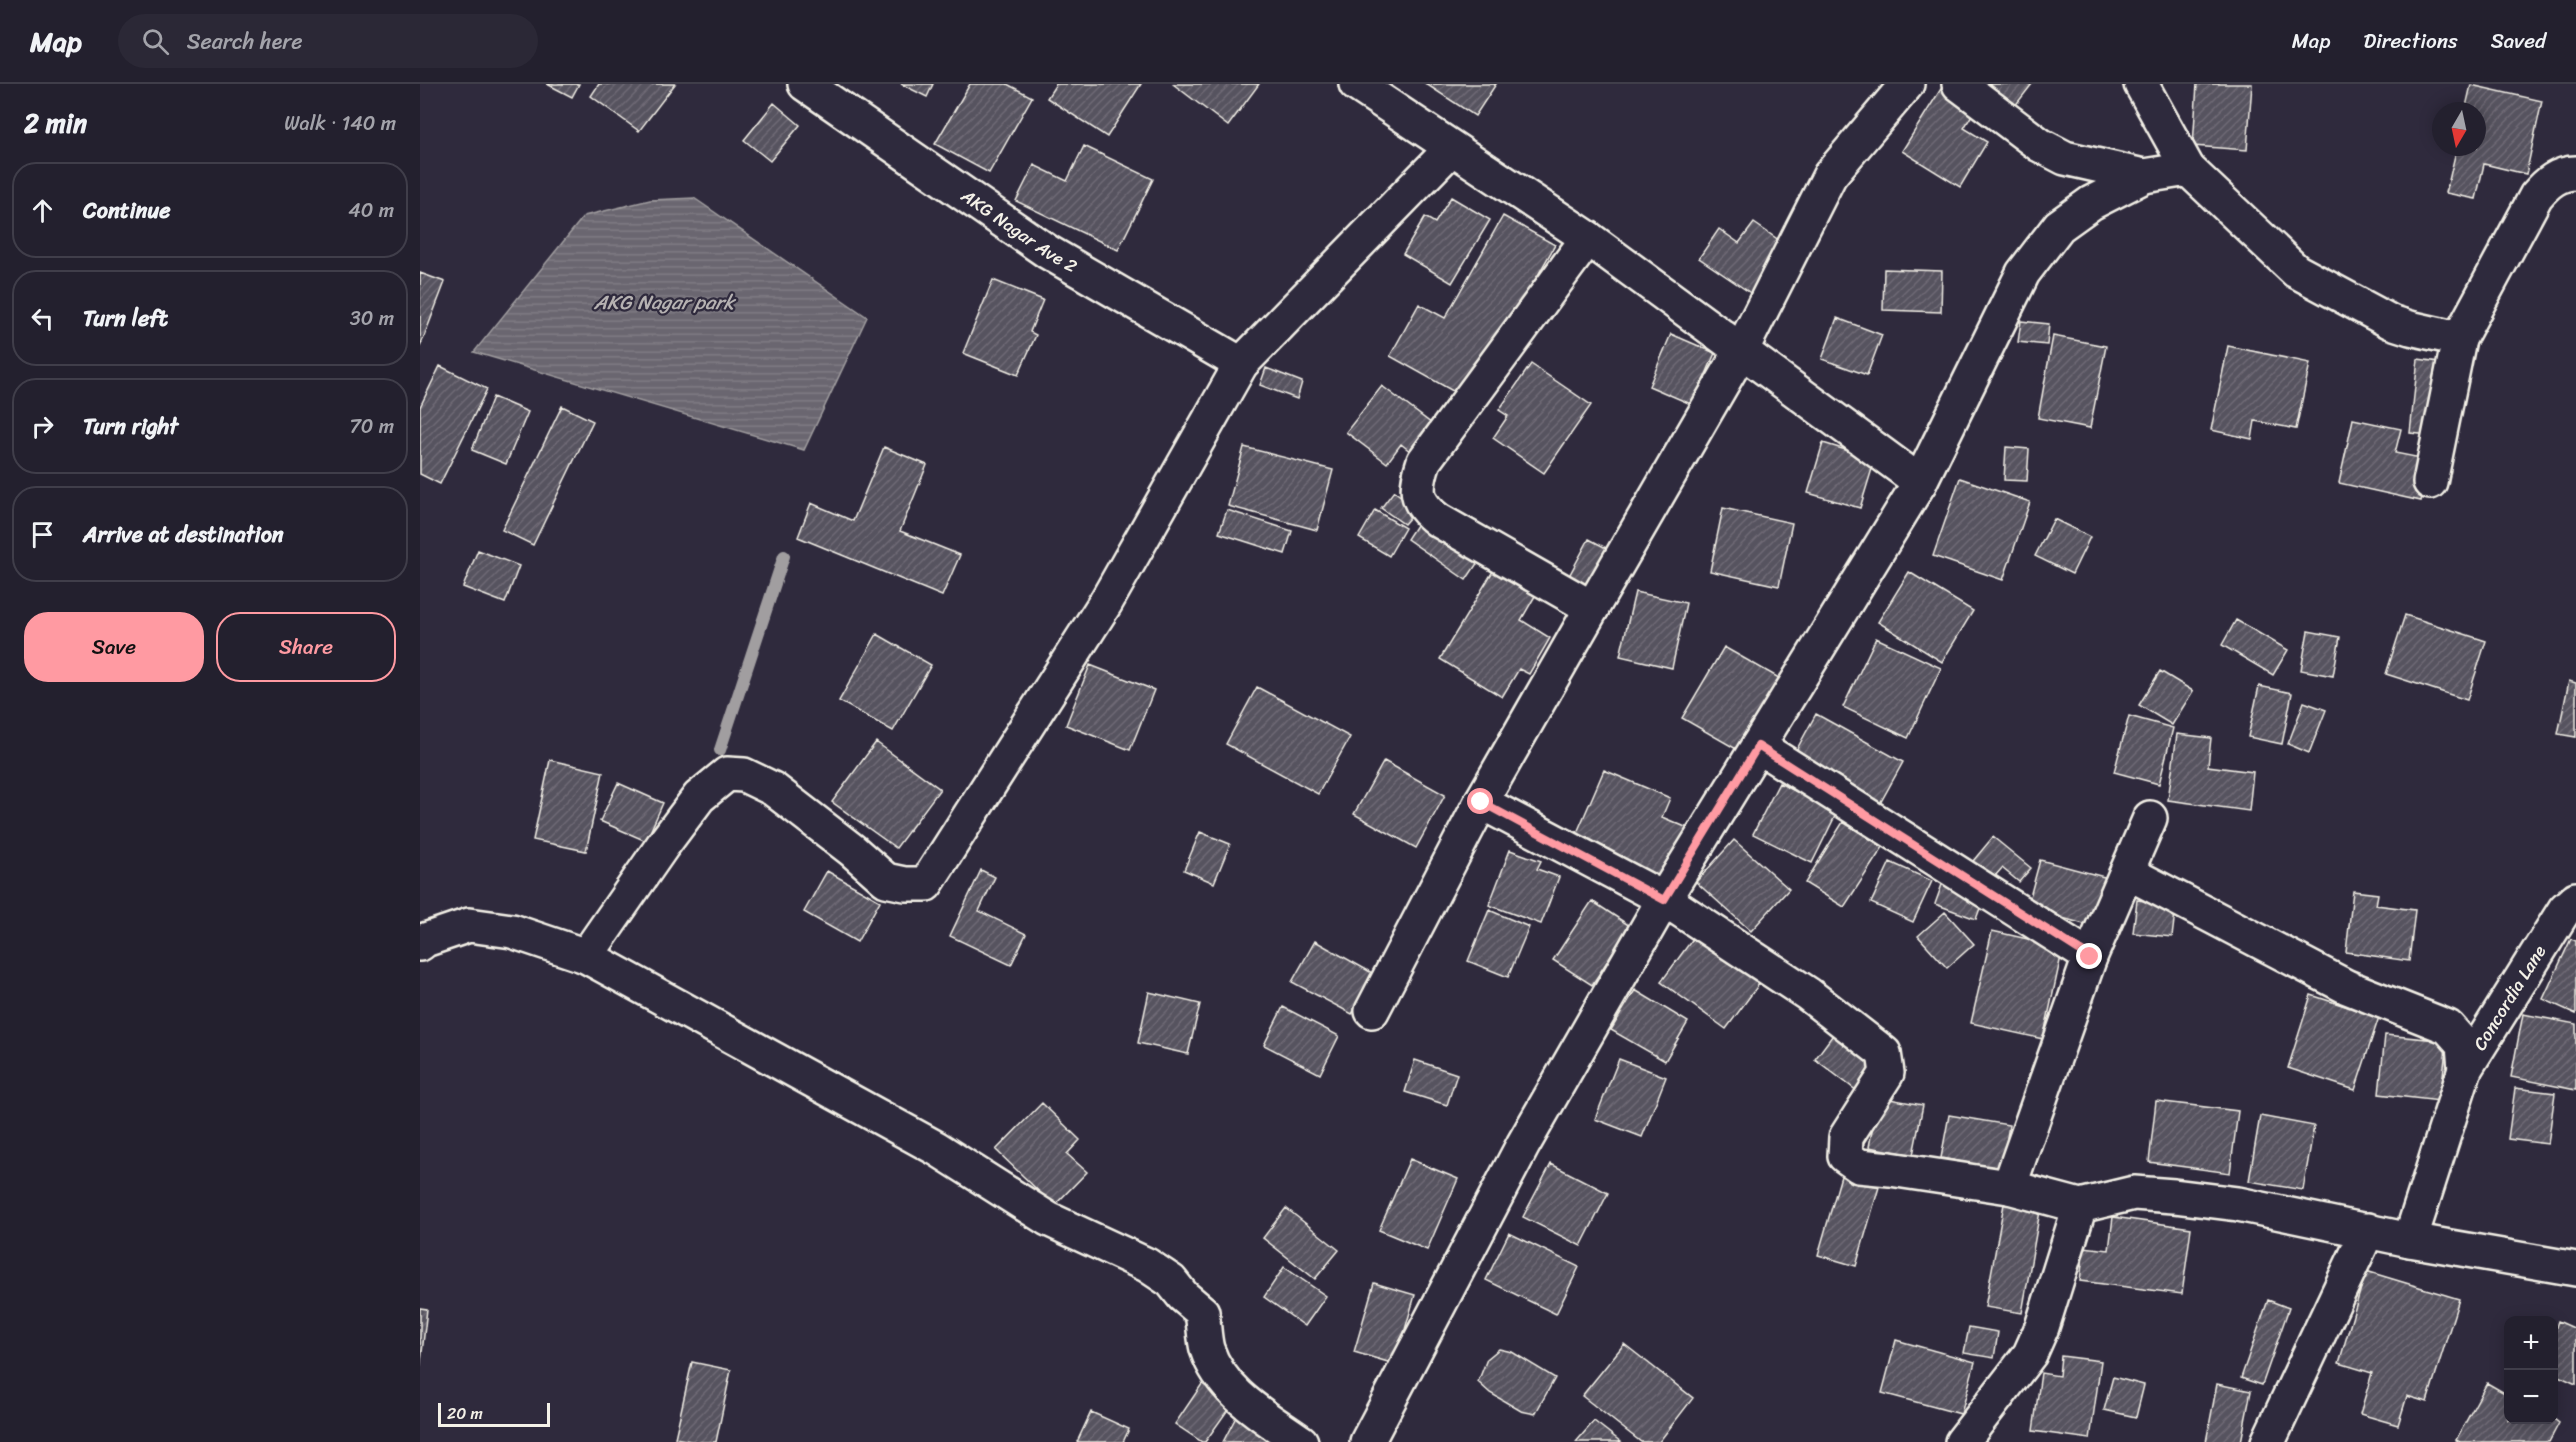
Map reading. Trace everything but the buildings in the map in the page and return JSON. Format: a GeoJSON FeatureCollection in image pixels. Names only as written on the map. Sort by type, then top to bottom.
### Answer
{"type":"FeatureCollection","features":[{"type":"Feature","properties":{"kind":"street","name":"AKG Nagar Ave 2"},"geometry":{"type":"LineString","coordinates":[[805,84],[1048,252],[1241,364]]}},
{"type":"Feature","properties":{"kind":"street"},"geometry":{"type":"LineString","coordinates":[[1372,1011],[1481,802],[1741,351],[1830,175],[1907,84]]}},
{"type":"Feature","properties":{"kind":"street"},"geometry":{"type":"LineString","coordinates":[[1959,84],[2040,145],[2065,158],[2144,176]]}},
{"type":"Feature","properties":{"kind":"street"},"geometry":{"type":"LineString","coordinates":[[2141,84],[2188,169],[2296,271],[2391,322],[2459,339]]}},
{"type":"Feature","properties":{"kind":"street"},"geometry":{"type":"LineString","coordinates":[[1367,87],[1451,149],[1588,238],[1920,482]]}},
{"type":"Feature","properties":{"kind":"street"},"geometry":{"type":"LineString","coordinates":[[586,956],[663,844],[699,797],[727,774],[744,775],[773,789],[852,850],[886,880],[905,884],[926,884],[1106,603],[1241,364],[1451,149]]}},
{"type":"Feature","properties":{"kind":"street"},"geometry":{"type":"LineString","coordinates":[[1367,1442],[1523,1145],[1664,900],[1920,482],[2023,273],[2059,226],[2091,203],[2144,176],[2188,169]]}},
{"type":"Feature","properties":{"kind":"street"},"geometry":{"type":"LineString","coordinates":[[2430,482],[2459,339],[2536,196],[2545,185],[2564,173],[2576,173]]}},
{"type":"Feature","properties":{"kind":"street"},"geometry":{"type":"LineString","coordinates":[[1588,238],[1424,461],[1417,482],[1422,505],[1438,520],[1592,608]]}},
{"type":"Feature","properties":{"kind":"street"},"geometry":{"type":"LineString","coordinates":[[1758,746],[2090,957]]}},
{"type":"Feature","properties":{"kind":"street"},"geometry":{"type":"LineString","coordinates":[[1481,802],[1664,900],[1808,994],[1884,1053],[1887,1073],[1846,1137],[1845,1156],[1859,1166],[1890,1168],[2009,1187],[2080,1206],[2134,1193],[2238,1204],[2410,1239],[2576,1269]]}},
{"type":"Feature","properties":{"kind":"street"},"geometry":{"type":"LineString","coordinates":[[2009,1187],[2090,957],[2150,818]]}},
{"type":"Feature","properties":{"kind":"street"},"geometry":{"type":"LineString","coordinates":[[2127,872],[2347,987],[2448,1027],[2463,1044],[2465,1069],[2410,1239]]}},
{"type":"Feature","properties":{"kind":"street","name":"Concordia Lane"},"geometry":{"type":"LineString","coordinates":[[2465,1069],[2565,909],[2576,899]]}},
{"type":"Feature","properties":{"kind":"street"},"geometry":{"type":"LineString","coordinates":[[420,944],[425,940],[469,924],[512,931],[586,956],[936,1148],[1048,1219],[1147,1265],[1171,1281],[1183,1296],[1202,1312],[1207,1348],[1219,1376],[1251,1407],[1302,1442]]}},
{"type":"Feature","properties":{"kind":"street"},"geometry":{"type":"LineString","coordinates":[[1962,1442],[2030,1354],[2042,1327],[2080,1206]]}},
{"type":"Feature","properties":{"kind":"street"},"geometry":{"type":"LineString","coordinates":[[2268,1442],[2368,1230]]}},
{"type":"Feature","properties":{"kind":"water","name":"AKG Nagar park"},"geometry":{"type":"Polygon","coordinates":[[[694,198],[867,317],[804,450],[474,352],[584,216],[650,200],[694,198]]]}},
{"type":"Feature","properties":{"kind":"waterway"},"geometry":{"type":"LineString","coordinates":[[720,750],[784,556]]}},
{"type":"Feature","properties":{"kind":"route"},"geometry":{"type":"LineString","coordinates":[[1481,802],[1664,900],[1758,746],[2090,957]]}}]}
